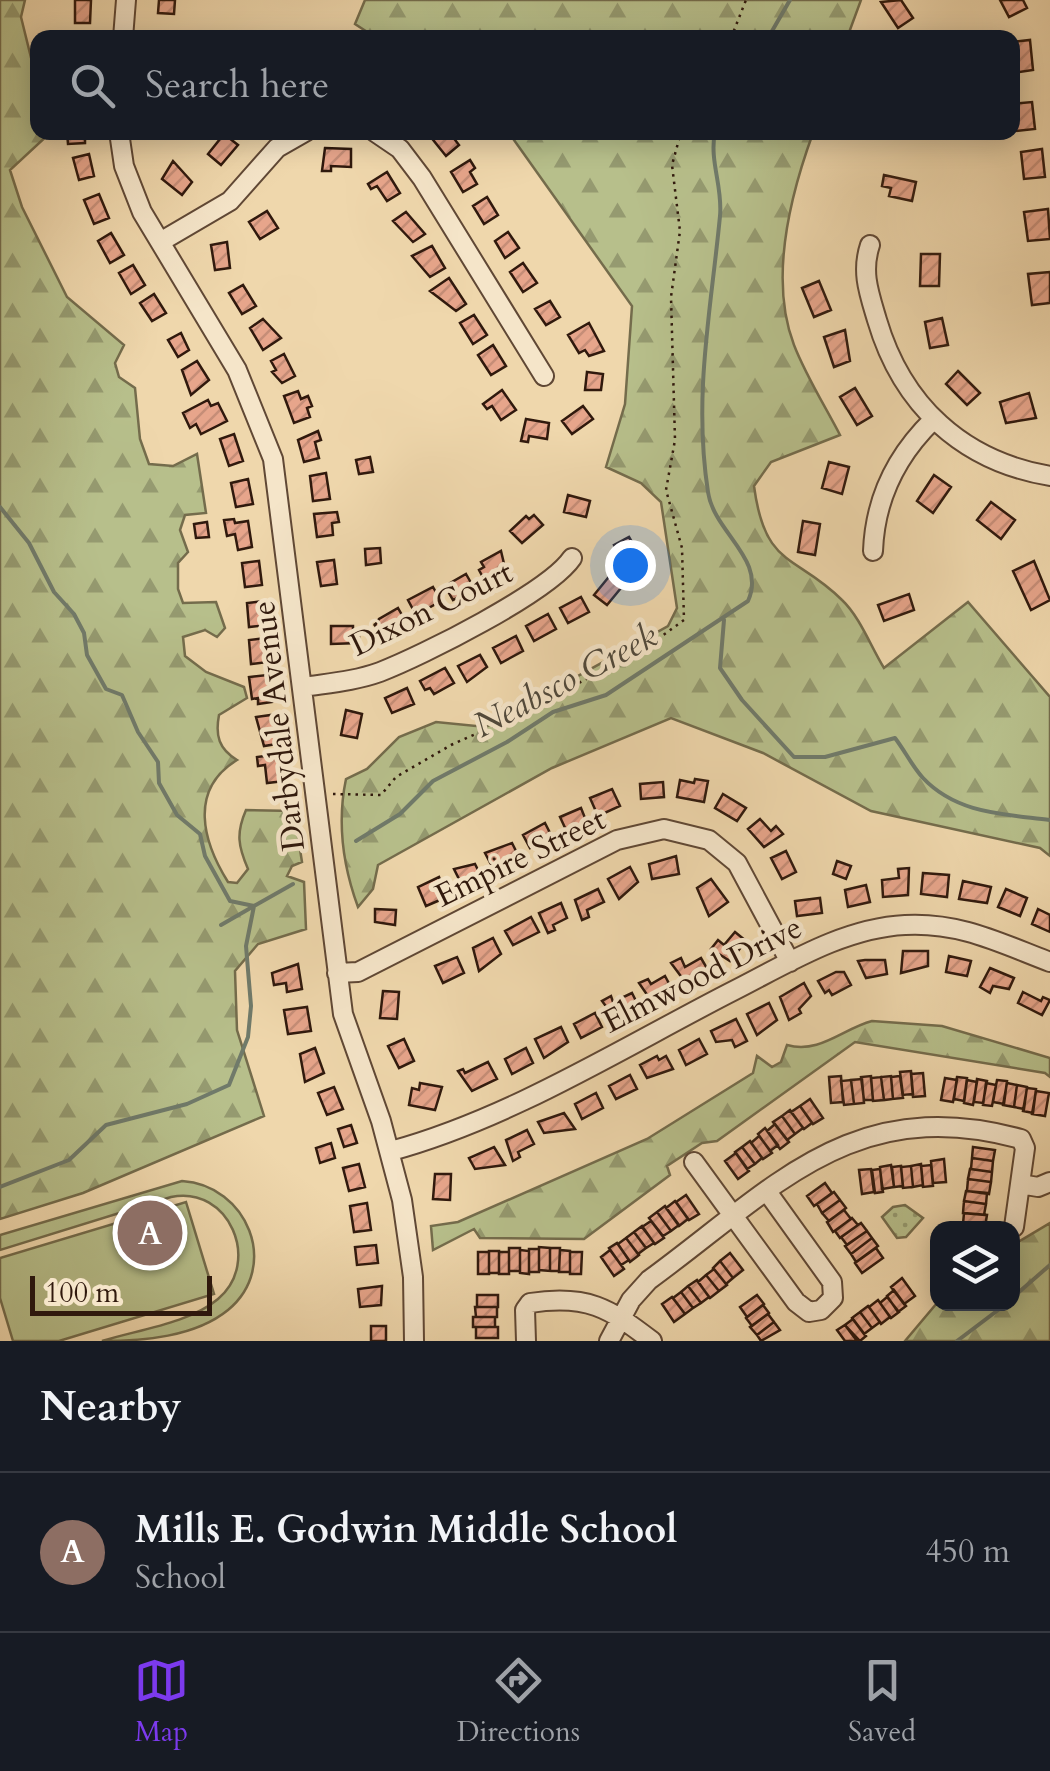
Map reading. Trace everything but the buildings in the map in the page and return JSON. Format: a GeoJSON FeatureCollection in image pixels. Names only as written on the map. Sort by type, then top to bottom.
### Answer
{"type":"FeatureCollection","features":[{"type":"Feature","properties":{"kind":"street"},"geometry":{"type":"LineString","coordinates":[[124,30],[126,0]]}},
{"type":"Feature","properties":{"kind":"street","name":"Darbydale Avenue"},"geometry":{"type":"LineString","coordinates":[[121,140],[133,191],[237,370],[267,436],[282,506],[337,973],[348,1034],[390,1151],[410,1242],[414,1341]]}},
{"type":"Feature","properties":{"kind":"street"},"geometry":{"type":"LineString","coordinates":[[160,242],[230,201],[277,148],[291,140]]}},
{"type":"Feature","properties":{"kind":"street"},"geometry":{"type":"LineString","coordinates":[[387,140],[400,149],[422,178],[544,376]]}},
{"type":"Feature","properties":{"kind":"street"},"geometry":{"type":"LineString","coordinates":[[870,245],[864,278],[880,328],[907,387],[933,420],[986,458],[1050,476]]}},
{"type":"Feature","properties":{"kind":"street"},"geometry":{"type":"LineString","coordinates":[[872,551],[874,528],[892,474],[933,420]]}},
{"type":"Feature","properties":{"kind":"street","name":"Dixon Court"},"geometry":{"type":"LineString","coordinates":[[304,687],[348,681],[403,661],[552,581],[572,558]]}},
{"type":"Feature","properties":{"kind":"street","name":"Empire Street"},"geometry":{"type":"LineString","coordinates":[[337,973],[358,972],[617,840],[664,829],[709,840],[737,863],[790,962]]}},
{"type":"Feature","properties":{"kind":"street","name":"Elmwood Drive"},"geometry":{"type":"LineString","coordinates":[[390,1151],[471,1125],[790,962],[859,932],[925,924],[988,934],[1050,962]]}},
{"type":"Feature","properties":{"kind":"street"},"geometry":{"type":"LineString","coordinates":[[609,1341],[620,1316],[649,1280],[827,1150],[885,1130],[916,1127],[1021,1139],[1025,1148],[1015,1221]]}},
{"type":"Feature","properties":{"kind":"street"},"geometry":{"type":"LineString","coordinates":[[694,1162],[800,1306],[815,1312],[826,1307],[834,1293],[832,1282],[768,1193]]}},
{"type":"Feature","properties":{"kind":"street"},"geometry":{"type":"LineString","coordinates":[[1020,1184],[1038,1187],[1050,1182]]}},
{"type":"Feature","properties":{"kind":"street"},"geometry":{"type":"LineString","coordinates":[[526,1341],[525,1310],[534,1302],[594,1302],[652,1341]]}},
{"type":"Feature","properties":{"kind":"path"},"geometry":{"type":"LineString","coordinates":[[735,30],[746,0]]}},
{"type":"Feature","properties":{"kind":"path"},"geometry":{"type":"LineString","coordinates":[[316,795],[381,795],[396,777],[451,745],[528,712],[651,644],[684,620],[682,548],[666,490],[674,440],[671,298],[680,231],[672,165],[678,140]]}},
{"type":"Feature","properties":{"kind":"green space"},"geometry":{"type":"Polygon","coordinates":[[[0,0],[25,0],[21,17],[30,54],[30,140],[42,140],[10,170],[22,207],[67,297],[124,345],[115,363],[119,377],[135,388],[140,439],[149,464],[173,466],[197,454],[206,513],[185,515],[180,530],[188,552],[178,563],[178,589],[183,603],[216,602],[225,628],[217,637],[205,630],[183,637],[185,656],[206,672],[244,687],[247,698],[219,715],[220,741],[237,760],[211,786],[206,801],[207,834],[228,882],[237,883],[248,869],[240,839],[246,810],[294,811],[302,862],[292,866],[287,876],[304,882],[306,929],[258,944],[235,971],[237,1030],[264,1116],[83,1193],[0,1219],[0,0]]]}},
{"type":"Feature","properties":{"kind":"green space"},"geometry":{"type":"Polygon","coordinates":[[[365,0],[861,0],[850,30],[364,30],[355,24],[365,0]]]}},
{"type":"Feature","properties":{"kind":"green space"},"geometry":{"type":"Polygon","coordinates":[[[514,140],[811,140],[790,211],[783,293],[794,345],[840,435],[771,462],[754,486],[759,513],[766,532],[785,557],[848,607],[884,668],[968,602],[1050,697],[1050,856],[1040,848],[871,811],[763,753],[671,718],[552,768],[378,865],[373,889],[358,907],[343,844],[346,779],[367,769],[399,737],[436,722],[486,727],[668,626],[677,608],[661,502],[641,483],[606,467],[625,404],[632,306],[514,140]]]}},
{"type":"Feature","properties":{"kind":"green space"},"geometry":{"type":"Polygon","coordinates":[[[872,1021],[942,1026],[1050,1058],[1050,1077],[1045,1073],[855,1042],[717,1141],[702,1143],[667,1166],[670,1175],[584,1239],[480,1238],[474,1229],[433,1250],[431,1226],[458,1222],[647,1139],[753,1073],[757,1056],[772,1067],[781,1062],[787,1045],[810,1046],[872,1021]]]}},
{"type":"Feature","properties":{"kind":"green space"},"geometry":{"type":"Polygon","coordinates":[[[182,1181],[205,1186],[224,1197],[249,1230],[254,1251],[252,1272],[244,1292],[228,1310],[200,1326],[151,1338],[102,1341],[193,1314],[218,1299],[231,1284],[238,1247],[233,1230],[223,1214],[191,1196],[171,1197],[0,1250],[0,1235],[182,1181]]]}},
{"type":"Feature","properties":{"kind":"green space"},"geometry":{"type":"Polygon","coordinates":[[[186,1202],[214,1294],[59,1341],[13,1341],[0,1298],[0,1258],[186,1202]]]}},
{"type":"Feature","properties":{"kind":"green space"},"geometry":{"type":"Polygon","coordinates":[[[905,1205],[923,1218],[906,1237],[897,1238],[882,1217],[893,1207],[905,1205]]]}},
{"type":"Feature","properties":{"kind":"green space"},"geometry":{"type":"Polygon","coordinates":[[[1050,1223],[1050,1341],[905,1341],[930,1311],[1020,1311],[1020,1241],[1050,1223]]]}},
{"type":"Feature","properties":{"kind":"waterway","name":"Neabsco Creek"},"geometry":{"type":"LineString","coordinates":[[773,30],[790,0]]}},
{"type":"Feature","properties":{"kind":"waterway","name":"Neabsco Creek"},"geometry":{"type":"LineString","coordinates":[[356,841],[400,814],[433,781],[507,742],[553,712],[606,695],[748,601],[751,572],[712,507],[704,456],[705,353],[720,205],[715,140]]}},
{"type":"Feature","properties":{"kind":"waterway","name":"Neabsco Creek"},"geometry":{"type":"LineString","coordinates":[[0,507],[29,543],[54,592],[74,614],[84,633],[87,655],[106,689],[122,695],[138,732],[158,762],[159,783],[177,815],[200,834],[205,856],[230,901],[254,906],[293,884]]}},
{"type":"Feature","properties":{"kind":"waterway"},"geometry":{"type":"LineString","coordinates":[[724,620],[720,668],[742,700],[794,757],[825,757],[895,738],[923,778],[951,799],[999,814],[1050,820]]}},
{"type":"Feature","properties":{"kind":"waterway"},"geometry":{"type":"LineString","coordinates":[[0,1187],[69,1160],[106,1125],[187,1104],[229,1085],[248,1037],[251,1006],[246,946],[254,906],[221,925]]}},
{"type":"Feature","properties":{"kind":"waterway"},"geometry":{"type":"LineString","coordinates":[[1020,1291],[1050,1265]]}},
{"type":"Feature","properties":{"kind":"waterway"},"geometry":{"type":"LineString","coordinates":[[957,1341],[997,1311]]}},
{"type":"Feature","properties":{"kind":"place","name":"Mills E. Godwin Middle School"},"geometry":{"type":"Point","coordinates":[150,1233]}}]}
